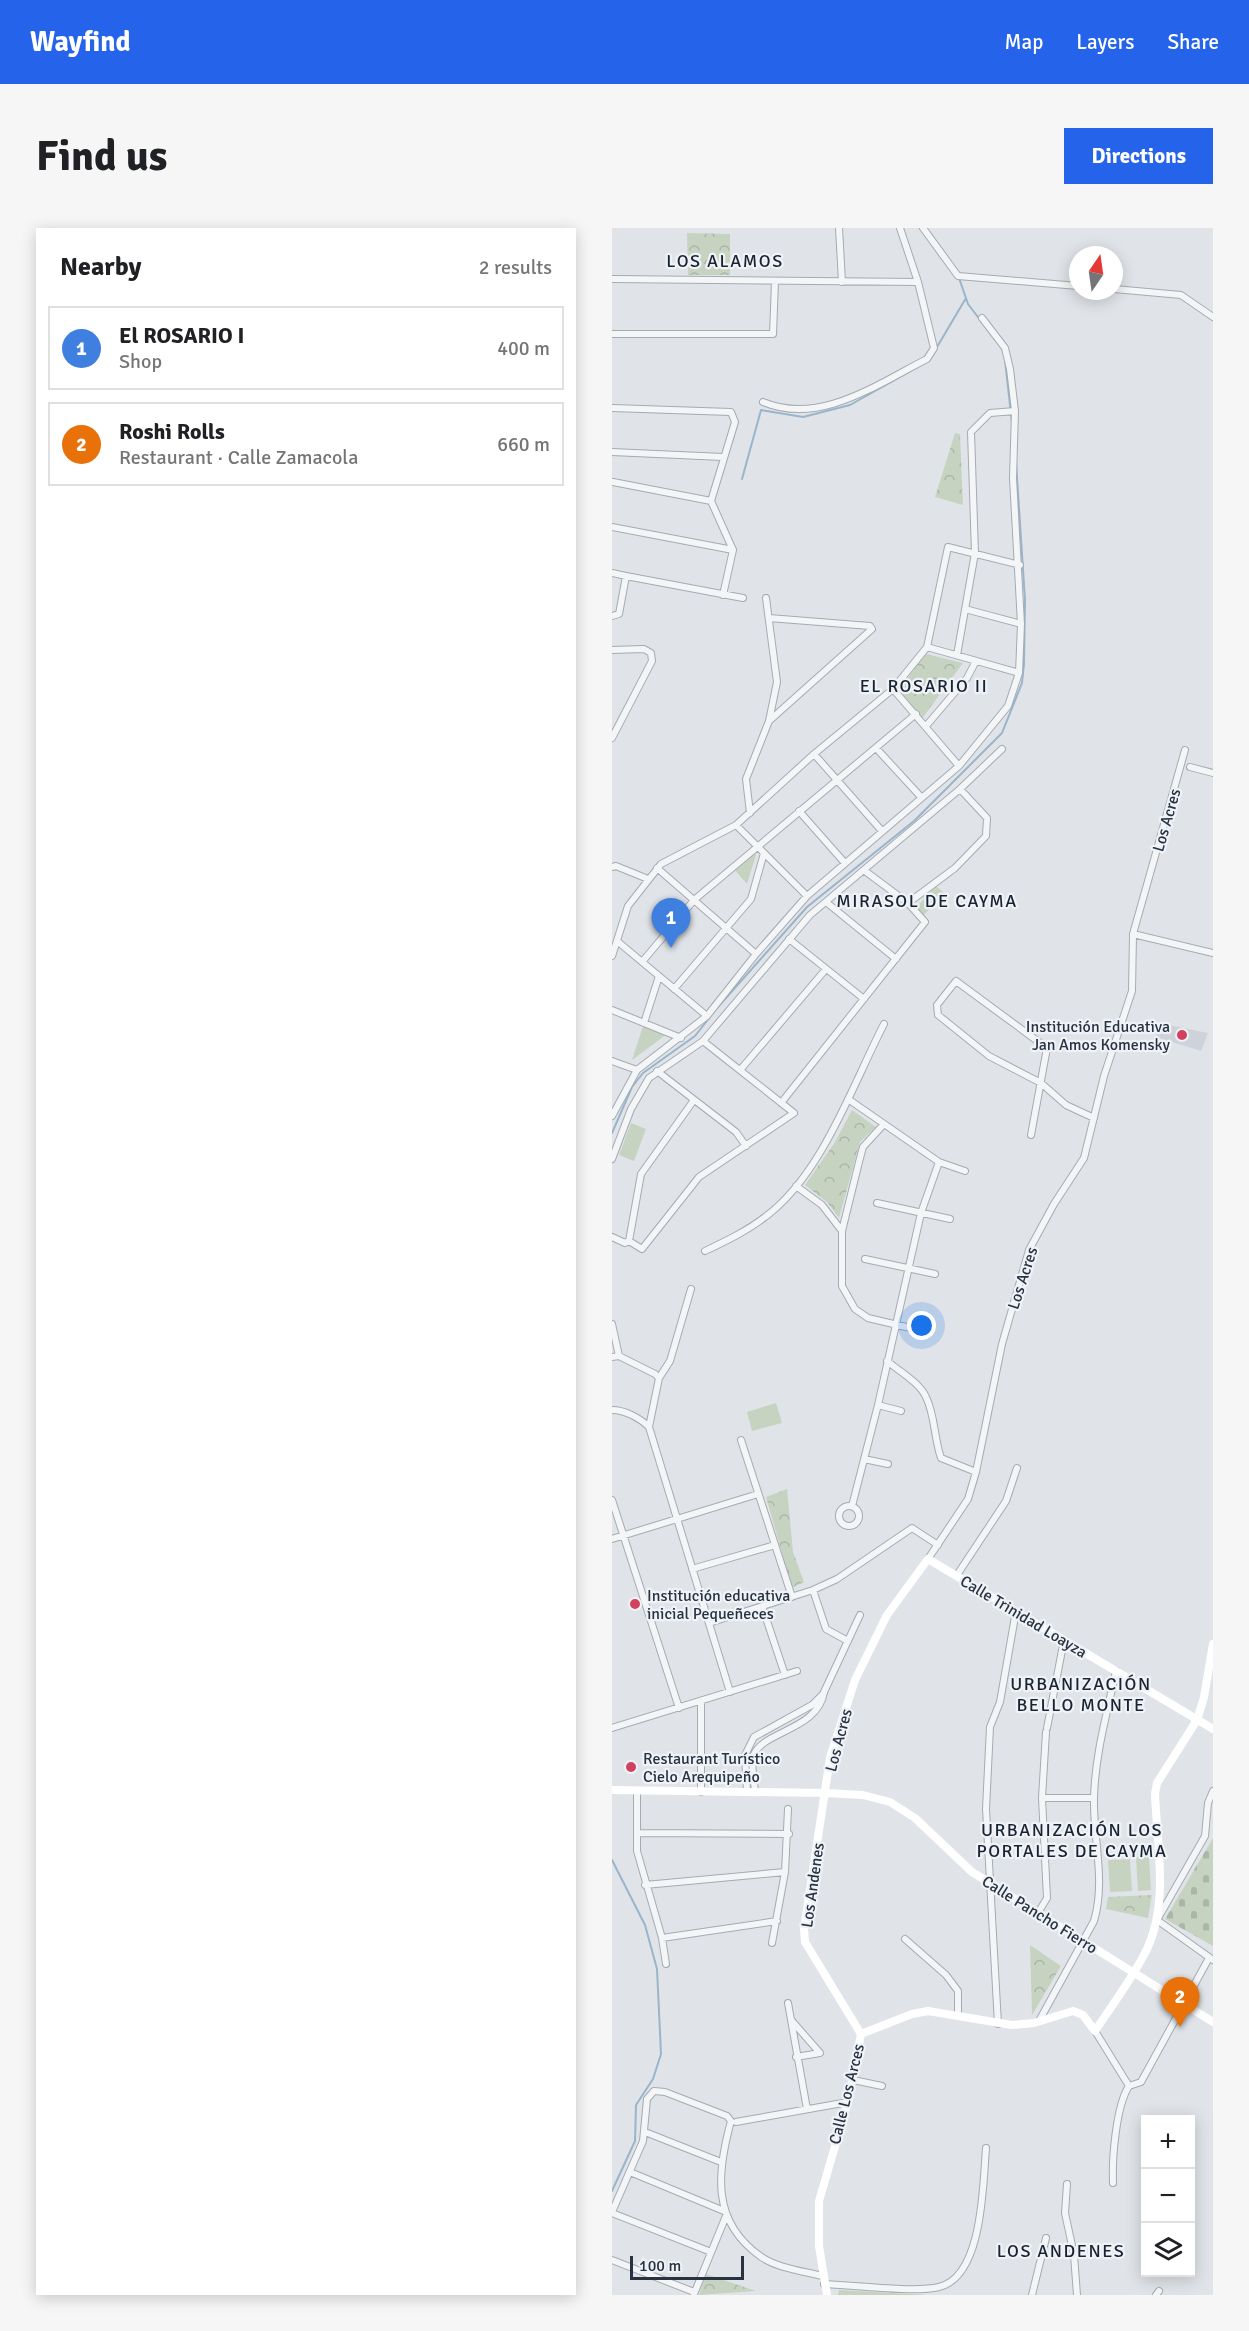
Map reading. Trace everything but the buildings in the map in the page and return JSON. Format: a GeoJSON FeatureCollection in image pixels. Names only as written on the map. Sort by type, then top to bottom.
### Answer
{"type":"FeatureCollection","features":[{"type":"Feature","properties":{"kind":"street"},"geometry":{"type":"LineString","coordinates":[[839,228],[842,282]]}},
{"type":"Feature","properties":{"kind":"street"},"geometry":{"type":"LineString","coordinates":[[763,402],[772,406],[799,409],[837,405],[927,359],[934,348],[918,282],[900,228]]}},
{"type":"Feature","properties":{"kind":"street"},"geometry":{"type":"LineString","coordinates":[[923,228],[958,276],[1069,285]]}},
{"type":"Feature","properties":{"kind":"street"},"geometry":{"type":"LineString","coordinates":[[612,279],[918,282]]}},
{"type":"Feature","properties":{"kind":"street"},"geometry":{"type":"LineString","coordinates":[[612,334],[773,334],[774,282]]}},
{"type":"Feature","properties":{"kind":"street"},"geometry":{"type":"LineString","coordinates":[[1123,290],[1181,296],[1213,317]]}},
{"type":"Feature","properties":{"kind":"street"},"geometry":{"type":"LineString","coordinates":[[612,1116],[637,1071],[707,1016],[756,954],[807,896],[959,766],[1008,705],[1019,674],[1021,624],[1020,565],[1013,478],[1016,411],[1005,348],[982,318]]}},
{"type":"Feature","properties":{"kind":"street"},"geometry":{"type":"LineString","coordinates":[[612,408],[731,412],[735,422],[711,501],[733,550],[723,595]]}},
{"type":"Feature","properties":{"kind":"street"},"geometry":{"type":"LineString","coordinates":[[957,655],[975,553],[972,429],[990,413],[1016,411]]}},
{"type":"Feature","properties":{"kind":"street"},"geometry":{"type":"LineString","coordinates":[[612,452],[723,457]]}},
{"type":"Feature","properties":{"kind":"street"},"geometry":{"type":"LineString","coordinates":[[613,482],[711,501]]}},
{"type":"Feature","properties":{"kind":"street"},"geometry":{"type":"LineString","coordinates":[[612,527],[733,550]]}},
{"type":"Feature","properties":{"kind":"street"},"geometry":{"type":"LineString","coordinates":[[612,956],[628,906],[657,868],[736,825],[814,754],[893,689],[927,647],[946,550],[951,547],[1020,565]]}},
{"type":"Feature","properties":{"kind":"street"},"geometry":{"type":"LineString","coordinates":[[612,573],[743,598]]}},
{"type":"Feature","properties":{"kind":"street"},"geometry":{"type":"LineString","coordinates":[[612,616],[619,614],[626,576]]}},
{"type":"Feature","properties":{"kind":"street"},"geometry":{"type":"LineString","coordinates":[[750,813],[746,779],[769,721],[778,676],[766,598]]}},
{"type":"Feature","properties":{"kind":"street"},"geometry":{"type":"LineString","coordinates":[[965,609],[1021,624]]}},
{"type":"Feature","properties":{"kind":"street"},"geometry":{"type":"LineString","coordinates":[[769,618],[870,626],[872,629],[769,721]]}},
{"type":"Feature","properties":{"kind":"street"},"geometry":{"type":"LineString","coordinates":[[927,647],[1019,674]]}},
{"type":"Feature","properties":{"kind":"street"},"geometry":{"type":"LineString","coordinates":[[612,650],[644,649],[651,653],[652,660],[612,738]]}},
{"type":"Feature","properties":{"kind":"street"},"geometry":{"type":"LineString","coordinates":[[926,726],[967,678],[976,661]]}},
{"type":"Feature","properties":{"kind":"street"},"geometry":{"type":"LineString","coordinates":[[893,689],[959,766]]}},
{"type":"Feature","properties":{"kind":"street"},"geometry":{"type":"LineString","coordinates":[[642,962],[694,900],[916,714]]}},
{"type":"Feature","properties":{"kind":"street"},"geometry":{"type":"LineString","coordinates":[[876,748],[921,797]]}},
{"type":"Feature","properties":{"kind":"street"},"geometry":{"type":"LineString","coordinates":[[612,1158],[641,1089],[657,1071],[703,1041],[810,915],[960,789],[1002,749]]}},
{"type":"Feature","properties":{"kind":"street","name":"Los Acres"},"geometry":{"type":"LineString","coordinates":[[826,1793],[830,1758],[855,1680],[887,1615],[968,1499],[976,1472],[1002,1344],[1029,1250],[1054,1204],[1084,1158],[1132,991],[1133,934],[1185,750]]}},
{"type":"Feature","properties":{"kind":"street"},"geometry":{"type":"LineString","coordinates":[[814,754],[882,831]]}},
{"type":"Feature","properties":{"kind":"street"},"geometry":{"type":"LineString","coordinates":[[1190,767],[1213,773]]}},
{"type":"Feature","properties":{"kind":"street"},"geometry":{"type":"LineString","coordinates":[[908,903],[955,868],[986,836],[987,818],[960,789]]}},
{"type":"Feature","properties":{"kind":"street"},"geometry":{"type":"LineString","coordinates":[[799,811],[844,862]]}},
{"type":"Feature","properties":{"kind":"street"},"geometry":{"type":"LineString","coordinates":[[736,825],[807,896]]}},
{"type":"Feature","properties":{"kind":"street"},"geometry":{"type":"LineString","coordinates":[[674,989],[753,894],[764,854]]}},
{"type":"Feature","properties":{"kind":"street"},"geometry":{"type":"LineString","coordinates":[[612,867],[616,866],[648,879]]}},
{"type":"Feature","properties":{"kind":"street"},"geometry":{"type":"LineString","coordinates":[[657,868],[756,954]]}},
{"type":"Feature","properties":{"kind":"street"},"geometry":{"type":"LineString","coordinates":[[781,1103],[925,922],[908,903],[865,871]]}},
{"type":"Feature","properties":{"kind":"street"},"geometry":{"type":"LineString","coordinates":[[826,902],[896,959]]}},
{"type":"Feature","properties":{"kind":"street"},"geometry":{"type":"LineString","coordinates":[[1133,934],[1213,953]]}},
{"type":"Feature","properties":{"kind":"street"},"geometry":{"type":"LineString","coordinates":[[789,939],[864,999]]}},
{"type":"Feature","properties":{"kind":"street"},"geometry":{"type":"LineString","coordinates":[[617,941],[707,1016]]}},
{"type":"Feature","properties":{"kind":"street"},"geometry":{"type":"LineString","coordinates":[[741,1069],[826,969]]}},
{"type":"Feature","properties":{"kind":"street"},"geometry":{"type":"LineString","coordinates":[[644,1023],[659,976]]}},
{"type":"Feature","properties":{"kind":"street"},"geometry":{"type":"LineString","coordinates":[[1031,1135],[1041,1083],[1047,1048],[956,981],[937,1005],[938,1015],[989,1056],[1041,1083],[1066,1105],[1094,1118]]}},
{"type":"Feature","properties":{"kind":"street"},"geometry":{"type":"LineString","coordinates":[[612,1010],[681,1038]]}},
{"type":"Feature","properties":{"kind":"street"},"geometry":{"type":"LineString","coordinates":[[705,1251],[764,1218],[796,1186],[834,1130],[884,1024]]}},
{"type":"Feature","properties":{"kind":"street"},"geometry":{"type":"LineString","coordinates":[[612,1237],[624,1243],[629,1241],[642,1249],[699,1177],[794,1113],[703,1041]]}},
{"type":"Feature","properties":{"kind":"street"},"geometry":{"type":"LineString","coordinates":[[612,1061],[637,1071]]}},
{"type":"Feature","properties":{"kind":"street"},"geometry":{"type":"LineString","coordinates":[[657,1071],[736,1131],[746,1146]]}},
{"type":"Feature","properties":{"kind":"street"},"geometry":{"type":"LineString","coordinates":[[848,1099],[939,1162],[965,1171]]}},
{"type":"Feature","properties":{"kind":"street"},"geometry":{"type":"LineString","coordinates":[[629,1241],[641,1174],[694,1100]]}},
{"type":"Feature","properties":{"kind":"street"},"geometry":{"type":"LineString","coordinates":[[884,1124],[863,1147],[842,1231],[840,1268],[842,1286],[855,1309],[868,1318],[923,1331]]}},
{"type":"Feature","properties":{"kind":"street"},"geometry":{"type":"LineString","coordinates":[[852,1506],[878,1405],[921,1213],[939,1162]]}},
{"type":"Feature","properties":{"kind":"street"},"geometry":{"type":"LineString","coordinates":[[796,1186],[822,1205],[842,1231]]}},
{"type":"Feature","properties":{"kind":"street"},"geometry":{"type":"LineString","coordinates":[[877,1203],[950,1219]]}},
{"type":"Feature","properties":{"kind":"street"},"geometry":{"type":"LineString","coordinates":[[865,1259],[935,1274]]}},
{"type":"Feature","properties":{"kind":"street"},"geometry":{"type":"LineString","coordinates":[[691,1288],[670,1361],[659,1378],[650,1427],[730,1692]]}},
{"type":"Feature","properties":{"kind":"street"},"geometry":{"type":"LineString","coordinates":[[612,1324],[616,1356],[656,1374],[659,1378]]}},
{"type":"Feature","properties":{"kind":"street"},"geometry":{"type":"LineString","coordinates":[[887,1362],[908,1378],[927,1398],[934,1439],[941,1458],[976,1472]]}},
{"type":"Feature","properties":{"kind":"street"},"geometry":{"type":"LineString","coordinates":[[878,1405],[901,1411]]}},
{"type":"Feature","properties":{"kind":"street"},"geometry":{"type":"LineString","coordinates":[[612,1410],[619,1410],[642,1420],[650,1427]]}},
{"type":"Feature","properties":{"kind":"street"},"geometry":{"type":"LineString","coordinates":[[741,1440],[792,1597]]}},
{"type":"Feature","properties":{"kind":"street"},"geometry":{"type":"LineString","coordinates":[[864,1459],[888,1464]]}},
{"type":"Feature","properties":{"kind":"street"},"geometry":{"type":"LineString","coordinates":[[957,1575],[1006,1501],[1017,1468]]}},
{"type":"Feature","properties":{"kind":"street"},"geometry":{"type":"LineString","coordinates":[[612,1539],[758,1494]]}},
{"type":"Feature","properties":{"kind":"street"},"geometry":{"type":"LineString","coordinates":[[612,1500],[679,1708]]}},
{"type":"Feature","properties":{"kind":"street"},"geometry":{"type":"LineString","coordinates":[[709,1623],[813,1590],[837,1579],[912,1528],[938,1545]]}},
{"type":"Feature","properties":{"kind":"street"},"geometry":{"type":"LineString","coordinates":[[692,1569],[775,1545]]}},
{"type":"Feature","properties":{"kind":"street","name":"Calle Trinidad Loayza"},"geometry":{"type":"LineString","coordinates":[[928,1559],[1213,1729]]}},
{"type":"Feature","properties":{"kind":"street"},"geometry":{"type":"LineString","coordinates":[[813,1590],[826,1629],[848,1641]]}},
{"type":"Feature","properties":{"kind":"street"},"geometry":{"type":"LineString","coordinates":[[762,1606],[785,1675]]}},
{"type":"Feature","properties":{"kind":"street"},"geometry":{"type":"LineString","coordinates":[[998,2024],[986,1809],[990,1726],[1000,1702],[1017,1611]]}},
{"type":"Feature","properties":{"kind":"street"},"geometry":{"type":"LineString","coordinates":[[751,1791],[745,1755],[754,1737],[812,1705],[824,1692],[860,1615]]}},
{"type":"Feature","properties":{"kind":"street"},"geometry":{"type":"LineString","coordinates":[[1038,1913],[1047,1898],[1042,1798],[1046,1730],[1064,1640]]}},
{"type":"Feature","properties":{"kind":"street"},"geometry":{"type":"LineString","coordinates":[[1164,1899],[1155,1794],[1157,1783],[1197,1720],[1213,1644]]}},
{"type":"Feature","properties":{"kind":"street"},"geometry":{"type":"LineString","coordinates":[[612,1728],[797,1671]]}},
{"type":"Feature","properties":{"kind":"street"},"geometry":{"type":"LineString","coordinates":[[1039,2021],[1094,1921],[1101,1896],[1094,1798],[1098,1756],[1116,1671]]}},
{"type":"Feature","properties":{"kind":"street"},"geometry":{"type":"LineString","coordinates":[[751,1791],[753,1757],[760,1747],[814,1714],[823,1702],[824,1692]]}},
{"type":"Feature","properties":{"kind":"street"},"geometry":{"type":"LineString","coordinates":[[701,1701],[701,1792]]}},
{"type":"Feature","properties":{"kind":"street","name":"Calle Pancho Fierro"},"geometry":{"type":"LineString","coordinates":[[612,1790],[826,1793],[863,1795],[890,1802],[915,1818],[972,1872],[1213,2022]]}},
{"type":"Feature","properties":{"kind":"street"},"geometry":{"type":"LineString","coordinates":[[637,1791],[637,1851],[662,1938],[666,1964]]}},
{"type":"Feature","properties":{"kind":"street"},"geometry":{"type":"LineString","coordinates":[[1095,2031],[1147,1949],[1164,1899],[1205,1836],[1208,1803],[1213,1791]]}},
{"type":"Feature","properties":{"kind":"street","name":"Los Andenes"},"geometry":{"type":"LineString","coordinates":[[826,1793],[804,1929],[805,1942],[861,2034]]}},
{"type":"Feature","properties":{"kind":"street"},"geometry":{"type":"LineString","coordinates":[[1042,1798],[1094,1798]]}},
{"type":"Feature","properties":{"kind":"street"},"geometry":{"type":"LineString","coordinates":[[772,1943],[785,1872],[789,1834],[788,1809]]}},
{"type":"Feature","properties":{"kind":"street"},"geometry":{"type":"LineString","coordinates":[[637,1833],[789,1834]]}},
{"type":"Feature","properties":{"kind":"street"},"geometry":{"type":"LineString","coordinates":[[645,1885],[785,1872]]}},
{"type":"Feature","properties":{"kind":"street"},"geometry":{"type":"LineString","coordinates":[[1113,2182],[1122,2100],[1129,2086],[1141,2082],[1211,1959],[1157,1920]]}},
{"type":"Feature","properties":{"kind":"street"},"geometry":{"type":"LineString","coordinates":[[662,1938],[777,1921]]}},
{"type":"Feature","properties":{"kind":"street"},"geometry":{"type":"LineString","coordinates":[[905,1939],[946,1975],[958,1991],[958,2014]]}},
{"type":"Feature","properties":{"kind":"street"},"geometry":{"type":"LineString","coordinates":[[788,2002],[807,2109]]}},
{"type":"Feature","properties":{"kind":"street","name":"Calle Los Arces"},"geometry":{"type":"LineString","coordinates":[[827,2295],[823,2280],[819,2201],[848,2102],[861,2034],[920,2012],[958,2014],[998,2024],[1024,2025],[1073,2011],[1083,2014],[1129,2086]]}},
{"type":"Feature","properties":{"kind":"street"},"geometry":{"type":"LineString","coordinates":[[791,2021],[820,2053],[796,2057]]}},
{"type":"Feature","properties":{"kind":"street"},"geometry":{"type":"LineString","coordinates":[[853,2080],[882,2086]]}},
{"type":"Feature","properties":{"kind":"street"},"geometry":{"type":"LineString","coordinates":[[612,2260],[694,2294],[711,2252],[725,2213],[721,2162],[731,2121],[727,2116],[665,2092],[654,2091],[647,2099],[645,2132],[612,2212],[711,2252]]}},
{"type":"Feature","properties":{"kind":"street"},"geometry":{"type":"LineString","coordinates":[[736,2122],[848,2102]]}},
{"type":"Feature","properties":{"kind":"street"},"geometry":{"type":"LineString","coordinates":[[645,2132],[721,2162]]}},
{"type":"Feature","properties":{"kind":"street"},"geometry":{"type":"LineString","coordinates":[[630,2172],[725,2213],[760,2256],[823,2280],[930,2289],[951,2282],[969,2256],[980,2216],[986,2148]]}},
{"type":"Feature","properties":{"kind":"street"},"geometry":{"type":"LineString","coordinates":[[1067,2184],[1065,2213],[1074,2255],[1077,2295]]}},
{"type":"Feature","properties":{"kind":"street"},"geometry":{"type":"LineString","coordinates":[[1032,2295],[1046,2238]]}},
{"type":"Feature","properties":{"kind":"shaded area","name":"Institución Educativa Jan Amos Komensky"},"geometry":{"type":"Polygon","coordinates":[[[1159,1023],[1208,1033],[1201,1051],[1156,1037],[1159,1023]]]}},
{"type":"Feature","properties":{"kind":"green space"},"geometry":{"type":"Polygon","coordinates":[[[687,233],[730,234],[730,275],[688,275],[687,233]]]}},
{"type":"Feature","properties":{"kind":"green space"},"geometry":{"type":"Polygon","coordinates":[[[955,433],[960,434],[963,505],[935,497],[955,433]]]}},
{"type":"Feature","properties":{"kind":"green space"},"geometry":{"type":"Polygon","coordinates":[[[926,654],[963,663],[921,720],[897,692],[926,654]]]}},
{"type":"Feature","properties":{"kind":"green space"},"geometry":{"type":"Polygon","coordinates":[[[754,853],[756,855],[747,884],[733,868],[754,853]]]}},
{"type":"Feature","properties":{"kind":"green space"},"geometry":{"type":"Polygon","coordinates":[[[936,886],[944,893],[923,916],[915,909],[936,886]]]}},
{"type":"Feature","properties":{"kind":"green space"},"geometry":{"type":"Polygon","coordinates":[[[643,1026],[667,1034],[632,1060],[643,1026]]]}},
{"type":"Feature","properties":{"kind":"green space"},"geometry":{"type":"Polygon","coordinates":[[[852,1110],[876,1127],[860,1142],[839,1218],[827,1202],[805,1185],[835,1142],[852,1110]]]}},
{"type":"Feature","properties":{"kind":"green space"},"geometry":{"type":"Polygon","coordinates":[[[631,1123],[646,1129],[634,1161],[619,1155],[631,1123]]]}},
{"type":"Feature","properties":{"kind":"green space"},"geometry":{"type":"Polygon","coordinates":[[[776,1403],[782,1423],[752,1431],[747,1412],[776,1403]]]}},
{"type":"Feature","properties":{"kind":"green space"},"geometry":{"type":"Polygon","coordinates":[[[787,1489],[793,1552],[804,1582],[792,1588],[766,1497],[787,1489]]]}},
{"type":"Feature","properties":{"kind":"green space"},"geometry":{"type":"Polygon","coordinates":[[[1213,1838],[1213,1946],[1165,1919],[1213,1838]]]}},
{"type":"Feature","properties":{"kind":"green space"},"geometry":{"type":"Polygon","coordinates":[[[1149,1856],[1151,1890],[1138,1891],[1136,1857],[1149,1856]]]}},
{"type":"Feature","properties":{"kind":"green space"},"geometry":{"type":"Polygon","coordinates":[[[1130,1859],[1132,1891],[1110,1892],[1108,1860],[1130,1859]]]}},
{"type":"Feature","properties":{"kind":"green space"},"geometry":{"type":"Polygon","coordinates":[[[1152,1895],[1148,1918],[1106,1909],[1108,1897],[1152,1895]]]}},
{"type":"Feature","properties":{"kind":"green space"},"geometry":{"type":"Polygon","coordinates":[[[1030,1945],[1061,1966],[1032,2015],[1030,1945]]]}},
{"type":"Feature","properties":{"kind":"green space"},"geometry":{"type":"Polygon","coordinates":[[[706,2274],[756,2291],[699,2295],[706,2274]]]}},
{"type":"Feature","properties":{"kind":"green space"},"geometry":{"type":"Polygon","coordinates":[[[839,2290],[928,2295],[838,2295],[839,2290]]]}},
{"type":"Feature","properties":{"kind":"waterway"},"geometry":{"type":"LineString","coordinates":[[959,278],[968,304],[981,321]]}},
{"type":"Feature","properties":{"kind":"waterway"},"geometry":{"type":"LineString","coordinates":[[937,347],[966,298]]}},
{"type":"Feature","properties":{"kind":"waterway"},"geometry":{"type":"LineString","coordinates":[[1005,360],[1012,423]]}},
{"type":"Feature","properties":{"kind":"waterway"},"geometry":{"type":"LineString","coordinates":[[742,479],[761,410],[803,417],[850,405],[927,362]]}},
{"type":"Feature","properties":{"kind":"waterway"},"geometry":{"type":"LineString","coordinates":[[717,1008],[807,907],[914,821],[1002,733],[1022,683],[1024,664],[1025,600],[1016,462]]}},
{"type":"Feature","properties":{"kind":"waterway"},"geometry":{"type":"LineString","coordinates":[[612,1133],[632,1087],[643,1073],[695,1036],[710,1017]]}},
{"type":"Feature","properties":{"kind":"waterway"},"geometry":{"type":"LineString","coordinates":[[612,1860],[645,1925],[657,1969],[661,2054],[653,2079],[636,2105],[635,2141],[612,2191]]}},
{"type":"Feature","properties":{"kind":"place","name":"El ROSARIO I"},"geometry":{"type":"Point","coordinates":[671,948]}},
{"type":"Feature","properties":{"kind":"place","name":"Institución Educativa Jan Amos Komensky"},"geometry":{"type":"Point","coordinates":[1182,1035]}},
{"type":"Feature","properties":{"kind":"place","name":"Institución educativa inicial Pequeñeces"},"geometry":{"type":"Point","coordinates":[635,1604]}},
{"type":"Feature","properties":{"kind":"place","name":"Restaurant Turístico Cielo Arequipeño"},"geometry":{"type":"Point","coordinates":[631,1767]}},
{"type":"Feature","properties":{"kind":"place","name":"Roshi Rolls"},"geometry":{"type":"Point","coordinates":[1180,2027]}},
{"type":"Feature","properties":{"kind":"district","name":"LOS ALAMOS"},"geometry":{"type":"Point","coordinates":[725,261]}},
{"type":"Feature","properties":{"kind":"district","name":"EL ROSARIO II"},"geometry":{"type":"Point","coordinates":[924,686]}},
{"type":"Feature","properties":{"kind":"district","name":"MIRASOL DE CAYMA"},"geometry":{"type":"Point","coordinates":[927,901]}},
{"type":"Feature","properties":{"kind":"district","name":"URBANIZACIÓN BELLO MONTE"},"geometry":{"type":"Point","coordinates":[1081,1694]}},
{"type":"Feature","properties":{"kind":"district","name":"URBANIZACIÓN LOS PORTALES DE CAYMA"},"geometry":{"type":"Point","coordinates":[1072,1840]}},
{"type":"Feature","properties":{"kind":"district","name":"LOS ANDENES"},"geometry":{"type":"Point","coordinates":[1061,2251]}}]}
